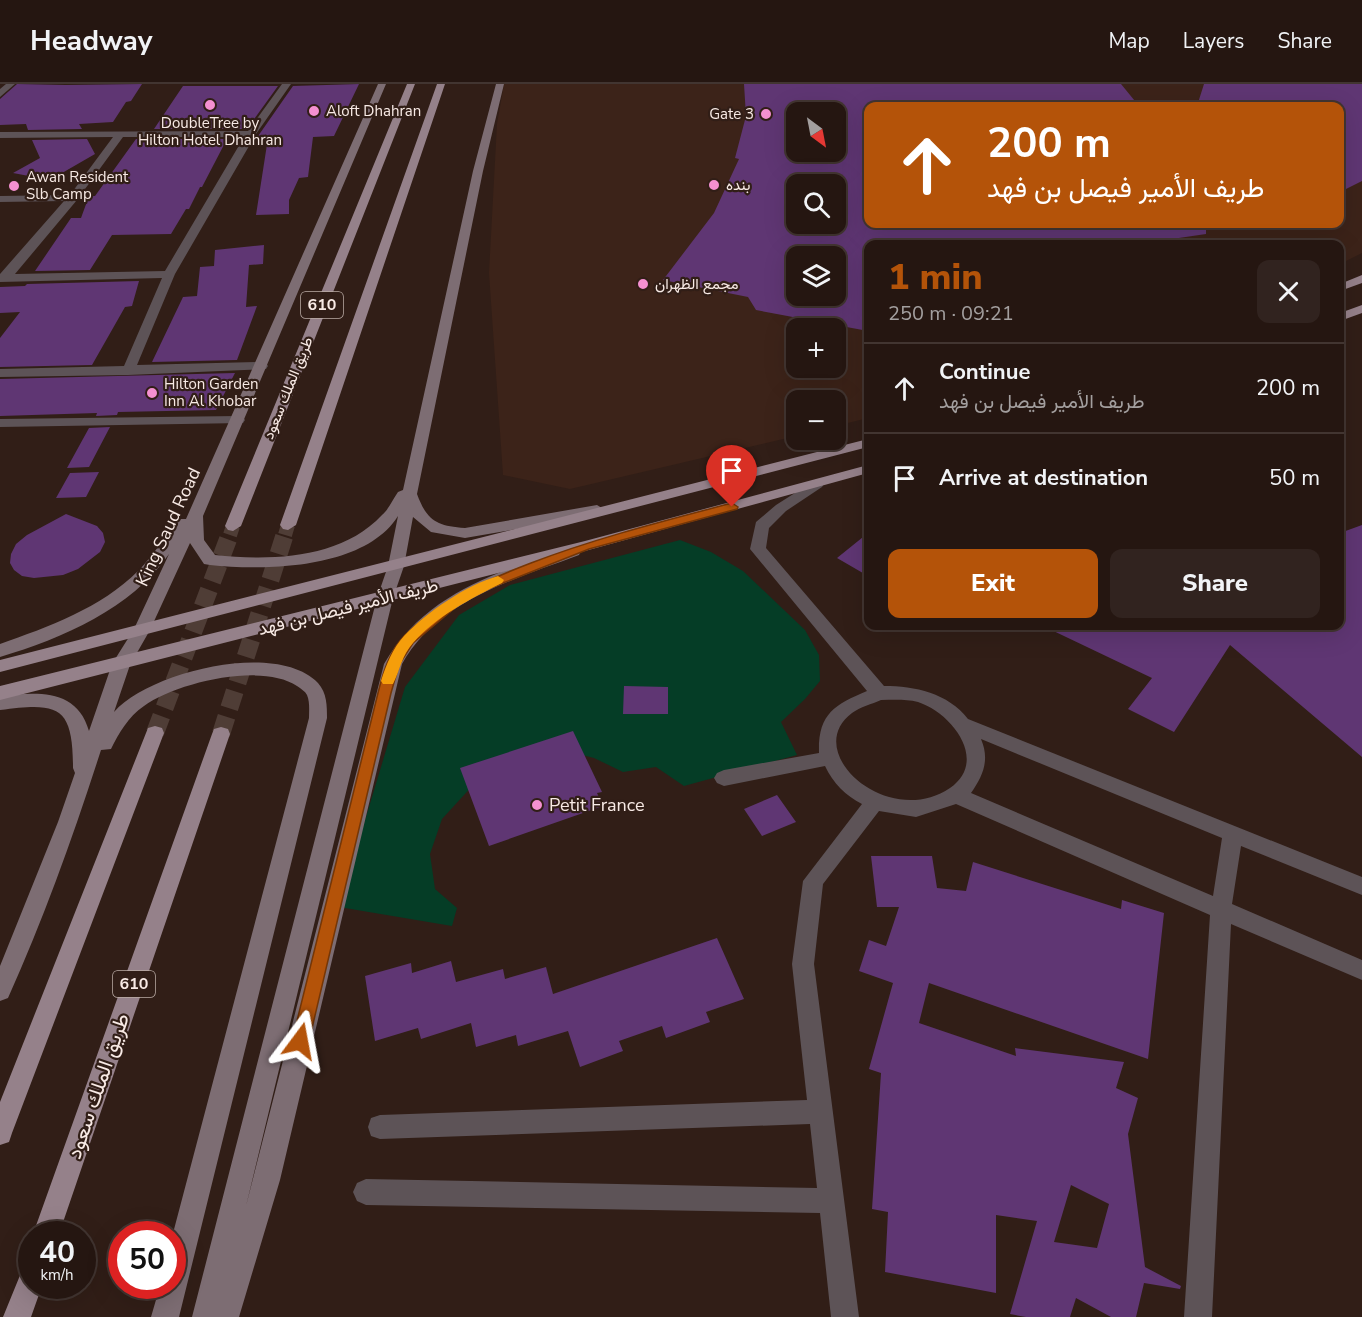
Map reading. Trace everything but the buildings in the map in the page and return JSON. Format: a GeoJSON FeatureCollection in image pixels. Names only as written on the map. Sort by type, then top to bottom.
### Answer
{"type":"FeatureCollection","features":[{"type":"Feature","properties":{"kind":"main road","name":"طريق الملك سعود"},"geometry":{"type":"LineString","coordinates":[[233,526],[411,84]]}},
{"type":"Feature","properties":{"kind":"main road","name":"610"},"geometry":{"type":"LineString","coordinates":[[288,525],[441,84]]}},
{"type":"Feature","properties":{"kind":"main road"},"geometry":{"type":"LineString","coordinates":[[206,1317],[385,598],[396,566],[414,468],[478,171],[500,84]]}},
{"type":"Feature","properties":{"kind":"main road","name":"King Saud Road"},"geometry":{"type":"LineString","coordinates":[[0,991],[68,822],[121,664],[142,630],[214,474],[379,85]]}},
{"type":"Feature","properties":{"kind":"main road"},"geometry":{"type":"LineString","coordinates":[[1344,286],[1362,279]]}},
{"type":"Feature","properties":{"kind":"main road"},"geometry":{"type":"LineString","coordinates":[[1344,316],[1362,309]]}},
{"type":"Feature","properties":{"kind":"main road","name":"طريف الأمير فيصل بن فهد"},"geometry":{"type":"LineString","coordinates":[[0,666],[654,500],[864,444]]}},
{"type":"Feature","properties":{"kind":"main road"},"geometry":{"type":"LineString","coordinates":[[197,512],[196,540],[210,560],[241,564],[267,564],[319,556],[349,545],[385,523],[397,510],[414,468]]}},
{"type":"Feature","properties":{"kind":"main road","name":"طريف الأمير فيصل بن فهد"},"geometry":{"type":"LineString","coordinates":[[0,693],[385,598],[864,470]]}},
{"type":"Feature","properties":{"kind":"main road"},"geometry":{"type":"LineString","coordinates":[[0,651],[35,639],[118,597],[143,576],[160,557],[214,474]]}},
{"type":"Feature","properties":{"kind":"main road"},"geometry":{"type":"LineString","coordinates":[[409,493],[413,508],[425,523],[447,532],[465,533],[654,500]]}},
{"type":"Feature","properties":{"kind":"main road"},"geometry":{"type":"LineString","coordinates":[[225,1317],[267,1180],[393,664],[408,640],[458,599],[484,586],[585,546]]}},
{"type":"Feature","properties":{"kind":"main road"},"geometry":{"type":"LineString","coordinates":[[68,822],[110,730],[122,714],[139,700],[184,680],[231,672],[278,672],[295,676],[312,688],[318,702],[318,718],[165,1317]]}},
{"type":"Feature","properties":{"kind":"main road"},"geometry":{"type":"LineString","coordinates":[[0,703],[34,699],[56,701],[67,709],[76,720],[81,733],[82,779]]}},
{"type":"Feature","properties":{"kind":"main road"},"geometry":{"type":"LineString","coordinates":[[0,1134],[155,733]]}},
{"type":"Feature","properties":{"kind":"main road","name":"طريق الملك سعود"},"geometry":{"type":"LineString","coordinates":[[51,1221],[221,734]]}},
{"type":"Feature","properties":{"kind":"main road"},"geometry":{"type":"LineString","coordinates":[[17,1317],[24,1299]]}},
{"type":"Feature","properties":{"kind":"street"},"geometry":{"type":"LineString","coordinates":[[0,94],[11,84]]}},
{"type":"Feature","properties":{"kind":"street"},"geometry":{"type":"LineString","coordinates":[[128,371],[170,274],[251,135],[286,84]]}},
{"type":"Feature","properties":{"kind":"street"},"geometry":{"type":"LineString","coordinates":[[0,135],[251,135]]}},
{"type":"Feature","properties":{"kind":"street"},"geometry":{"type":"LineString","coordinates":[[2,278],[73,198],[120,135]]}},
{"type":"Feature","properties":{"kind":"street"},"geometry":{"type":"LineString","coordinates":[[0,199],[73,198]]}},
{"type":"Feature","properties":{"kind":"street"},"geometry":{"type":"LineString","coordinates":[[2,278],[170,274]]}},
{"type":"Feature","properties":{"kind":"street"},"geometry":{"type":"LineString","coordinates":[[0,373],[261,366]]}},
{"type":"Feature","properties":{"kind":"street"},"geometry":{"type":"LineString","coordinates":[[0,423],[238,420]]}},
{"type":"Feature","properties":{"kind":"street"},"geometry":{"type":"LineString","coordinates":[[817,484],[781,508],[761,526],[758,549],[879,693]]}},
{"type":"Feature","properties":{"kind":"street"},"geometry":{"type":"LineString","coordinates":[[965,725],[975,743],[977,762],[971,781],[957,796],[940,805],[919,809],[897,808],[875,802],[854,791],[838,776],[829,758],[826,740],[831,723],[842,709],[859,699],[879,693],[903,693],[927,698],[948,710],[965,725],[1362,886]]}},
{"type":"Feature","properties":{"kind":"street"},"geometry":{"type":"LineString","coordinates":[[724,778],[829,758]]}},
{"type":"Feature","properties":{"kind":"street"},"geometry":{"type":"LineString","coordinates":[[957,796],[1362,970]]}},
{"type":"Feature","properties":{"kind":"street"},"geometry":{"type":"LineString","coordinates":[[845,1317],[803,964],[813,881],[875,802]]}},
{"type":"Feature","properties":{"kind":"street"},"geometry":{"type":"LineString","coordinates":[[1198,1317],[1221,909],[1233,834]]}},
{"type":"Feature","properties":{"kind":"street"},"geometry":{"type":"LineString","coordinates":[[380,1127],[820,1112]]}},
{"type":"Feature","properties":{"kind":"street"},"geometry":{"type":"LineString","coordinates":[[366,1192],[831,1201]]}},
{"type":"Feature","properties":{"kind":"shaded area","name":"مجمع الظهران"},"geometry":{"type":"Polygon","coordinates":[[[504,84],[1362,84],[1362,253],[1344,262],[1344,240],[864,240],[864,419],[846,424],[846,390],[786,390],[786,438],[570,489],[503,475],[489,273],[497,124],[504,84]]]}},
{"type":"Feature","properties":{"kind":"green space"},"geometry":{"type":"Polygon","coordinates":[[[680,540],[711,552],[743,571],[805,630],[819,655],[820,681],[781,722],[797,755],[684,786],[656,767],[623,772],[594,758],[566,751],[475,783],[442,819],[430,854],[435,889],[457,908],[452,926],[339,907],[405,687],[459,615],[510,585],[680,540]]]}},
{"type":"Feature","properties":{"kind":"tunnel"},"geometry":{"type":"LineString","coordinates":[[285,535],[288,525]]}},
{"type":"Feature","properties":{"kind":"tunnel"},"geometry":{"type":"LineString","coordinates":[[230,535],[233,526]]}},
{"type":"Feature","properties":{"kind":"tunnel"},"geometry":{"type":"LineString","coordinates":[[155,733],[230,534]]}},
{"type":"Feature","properties":{"kind":"tunnel"},"geometry":{"type":"LineString","coordinates":[[221,734],[285,534]]}},
{"type":"Feature","properties":{"kind":"slow traffic"},"geometry":{"type":"LineString","coordinates":[[388,681],[393,664],[408,640],[458,599],[498,580]]}},
{"type":"Feature","properties":{"kind":"place","name":"DoubleTree by Hilton Hotel Dhahran"},"geometry":{"type":"Point","coordinates":[210,105]}},
{"type":"Feature","properties":{"kind":"place","name":"Aloft Dhahran"},"geometry":{"type":"Point","coordinates":[314,111]}},
{"type":"Feature","properties":{"kind":"place","name":"Gate 3"},"geometry":{"type":"Point","coordinates":[766,114]}},
{"type":"Feature","properties":{"kind":"place","name":"بنده"},"geometry":{"type":"Point","coordinates":[714,185]}},
{"type":"Feature","properties":{"kind":"place","name":"Awan Resident Slb Camp"},"geometry":{"type":"Point","coordinates":[14,186]}},
{"type":"Feature","properties":{"kind":"place","name":"مجمع الظهران"},"geometry":{"type":"Point","coordinates":[643,284]}},
{"type":"Feature","properties":{"kind":"place","name":"Hilton Garden Inn Al Khobar"},"geometry":{"type":"Point","coordinates":[152,393]}},
{"type":"Feature","properties":{"kind":"place","name":"Petit France"},"geometry":{"type":"Point","coordinates":[537,805]}},
{"type":"Feature","properties":{"kind":"route"},"geometry":{"type":"LineString","coordinates":[[300,1041],[384,693],[393,664],[408,640],[458,599],[484,586],[585,546],[732,507]]}}]}
